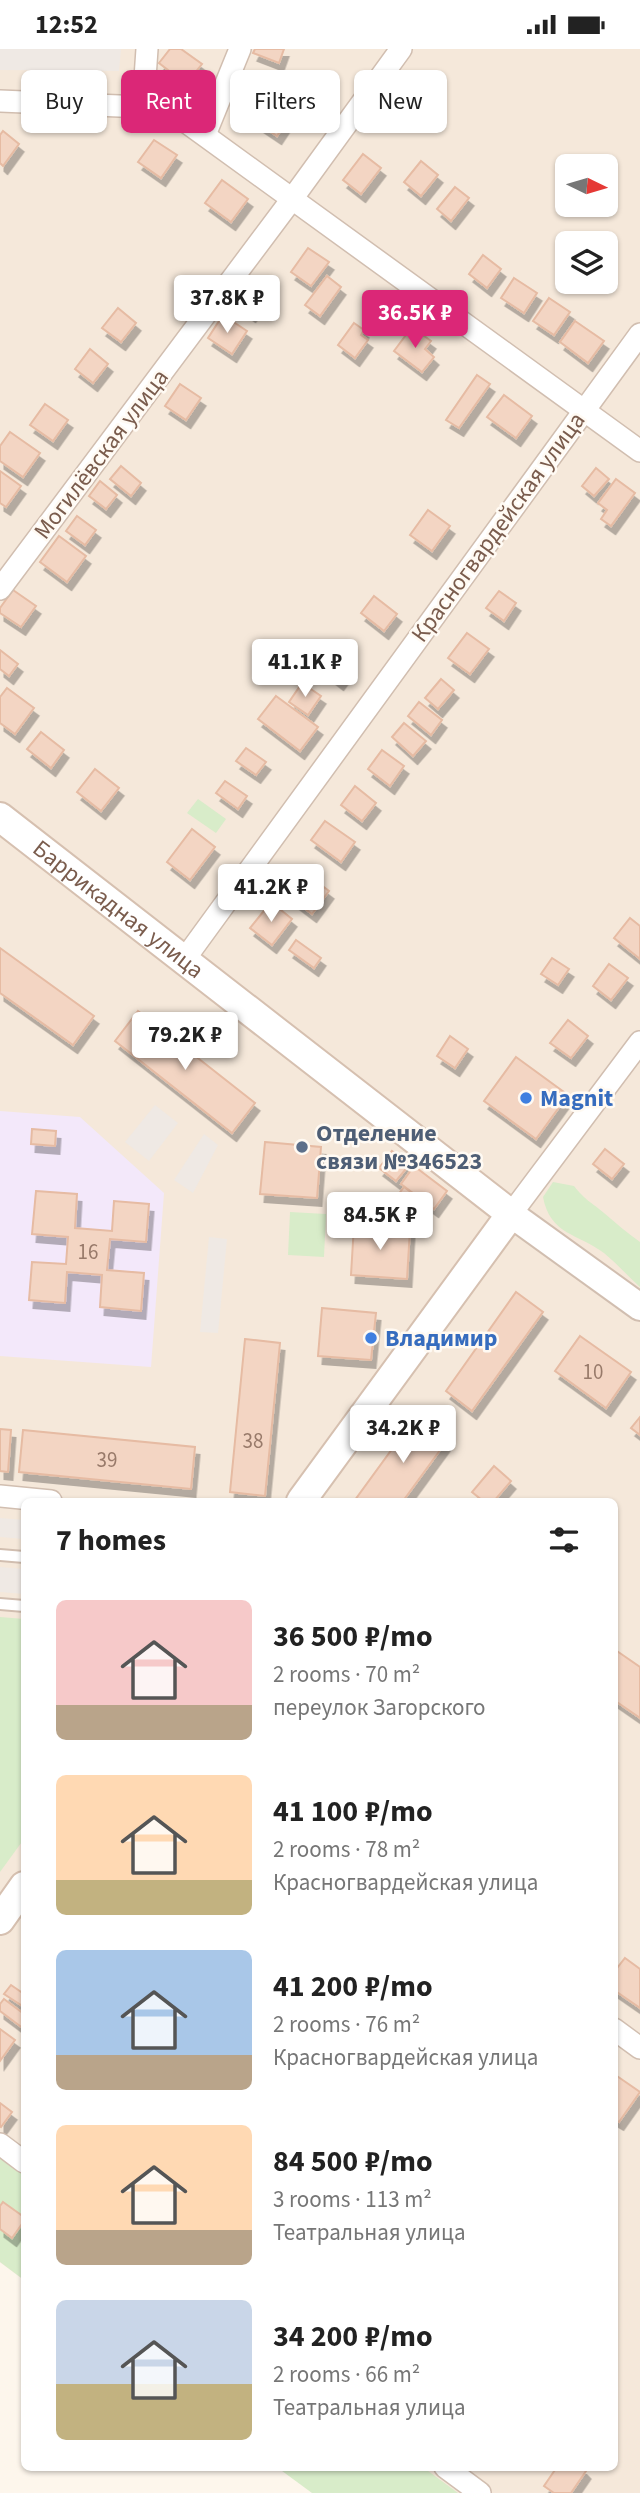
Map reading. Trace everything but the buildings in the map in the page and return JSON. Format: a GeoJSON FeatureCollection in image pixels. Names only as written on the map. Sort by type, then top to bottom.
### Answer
{"type":"FeatureCollection","features":[{"type":"Feature","properties":{"kind":"main road","name":"Баррикадная улица"},"geometry":{"type":"LineString","coordinates":[[0,817],[511,1214]]}},
{"type":"Feature","properties":{"kind":"main road"},"geometry":{"type":"LineString","coordinates":[[303,1498],[511,1214]]}},
{"type":"Feature","properties":{"kind":"main road"},"geometry":{"type":"LineString","coordinates":[[0,1920],[21,1889]]}},
{"type":"Feature","properties":{"kind":"street"},"geometry":{"type":"LineString","coordinates":[[146,70],[147,49]]}},
{"type":"Feature","properties":{"kind":"street"},"geometry":{"type":"LineString","coordinates":[[205,135],[240,49]]}},
{"type":"Feature","properties":{"kind":"street","name":"Могилёвская улица"},"geometry":{"type":"LineString","coordinates":[[0,589],[401,49]]}},
{"type":"Feature","properties":{"kind":"street"},"geometry":{"type":"LineString","coordinates":[[1,102],[121,106]]}},
{"type":"Feature","properties":{"kind":"street"},"geometry":{"type":"LineString","coordinates":[[202,133],[640,451]]}},
{"type":"Feature","properties":{"kind":"street","name":"Красногвардейская улица"},"geometry":{"type":"LineString","coordinates":[[184,960],[640,334]]}},
{"type":"Feature","properties":{"kind":"street"},"geometry":{"type":"LineString","coordinates":[[511,1214],[640,1042]]}},
{"type":"Feature","properties":{"kind":"street","name":"Баррикадная улица"},"geometry":{"type":"LineString","coordinates":[[511,1214],[640,1307]]}},
{"type":"Feature","properties":{"kind":"street"},"geometry":{"type":"LineString","coordinates":[[0,1496],[21,1498]]}},
{"type":"Feature","properties":{"kind":"street"},"geometry":{"type":"LineString","coordinates":[[618,2032],[640,2048]]}},
{"type":"Feature","properties":{"kind":"street"},"geometry":{"type":"LineString","coordinates":[[0,2144],[21,2160]]}},
{"type":"Feature","properties":{"kind":"street"},"geometry":{"type":"LineString","coordinates":[[450,2471],[480,2493]]}},
{"type":"Feature","properties":{"kind":"lane"},"geometry":{"type":"LineString","coordinates":[[0,1555],[21,1557]]}},
{"type":"Feature","properties":{"kind":"lane"},"geometry":{"type":"LineString","coordinates":[[0,1604],[21,1606]]}},
{"type":"Feature","properties":{"kind":"shaded area"},"geometry":{"type":"Polygon","coordinates":[[[0,49],[640,49],[640,2493],[322,2493],[290,2471],[618,2471],[618,1498],[21,1498],[21,1626],[0,1625],[0,49]]]}},
{"type":"Feature","properties":{"kind":"shaded area"},"geometry":{"type":"Polygon","coordinates":[[[0,49],[121,49],[119,71],[0,70],[0,49]]]}},
{"type":"Feature","properties":{"kind":"shaded area"},"geometry":{"type":"Polygon","coordinates":[[[155,1105],[178,1123],[149,1161],[125,1142],[155,1105]]]}},
{"type":"Feature","properties":{"kind":"shaded area"},"geometry":{"type":"Polygon","coordinates":[[[0,1111],[80,1117],[164,1193],[151,1367],[0,1356],[0,1111]]]}},
{"type":"Feature","properties":{"kind":"shaded area"},"geometry":{"type":"Polygon","coordinates":[[[204,1134],[218,1145],[193,1193],[174,1180],[204,1134]]]}},
{"type":"Feature","properties":{"kind":"shaded area"},"geometry":{"type":"Polygon","coordinates":[[[209,1237],[227,1239],[218,1333],[200,1332],[209,1237]]]}},
{"type":"Feature","properties":{"kind":"shaded area"},"geometry":{"type":"Polygon","coordinates":[[[0,1518],[21,1520],[21,1539],[0,1537],[0,1518]]]}},
{"type":"Feature","properties":{"kind":"shaded area"},"geometry":{"type":"Polygon","coordinates":[[[0,1567],[21,1569],[21,1594],[0,1592],[0,1567]]]}},
{"type":"Feature","properties":{"kind":"shaded area"},"geometry":{"type":"Polygon","coordinates":[[[21,1808],[21,2278],[0,2262],[0,1837],[21,1808]]]}},
{"type":"Feature","properties":{"kind":"green space"},"geometry":{"type":"Polygon","coordinates":[[[198,799],[226,819],[216,833],[187,813],[198,799]]]}},
{"type":"Feature","properties":{"kind":"green space"},"geometry":{"type":"Polygon","coordinates":[[[553,1182],[574,1186],[640,1242],[640,1287],[604,1253],[567,1232],[552,1219],[543,1197],[553,1182]]]}},
{"type":"Feature","properties":{"kind":"green space"},"geometry":{"type":"Polygon","coordinates":[[[290,1212],[326,1214],[324,1257],[288,1255],[290,1212]]]}},
{"type":"Feature","properties":{"kind":"green space"},"geometry":{"type":"Polygon","coordinates":[[[0,1617],[21,1619],[21,1843],[0,1872],[0,1617]]]}},
{"type":"Feature","properties":{"kind":"green space"},"geometry":{"type":"Polygon","coordinates":[[[0,2155],[21,2171],[21,2278],[0,2262],[0,2155]]]}},
{"type":"Feature","properties":{"kind":"green space"},"geometry":{"type":"Polygon","coordinates":[[[282,2471],[428,2471],[458,2493],[312,2493],[282,2471]]]}},
{"type":"Feature","properties":{"kind":"place","name":"Magnit"},"geometry":{"type":"Point","coordinates":[526,1098]}},
{"type":"Feature","properties":{"kind":"place","name":"Отделение связи №346523"},"geometry":{"type":"Point","coordinates":[302,1147]}},
{"type":"Feature","properties":{"kind":"place","name":"Владимир"},"geometry":{"type":"Point","coordinates":[371,1338]}}]}
